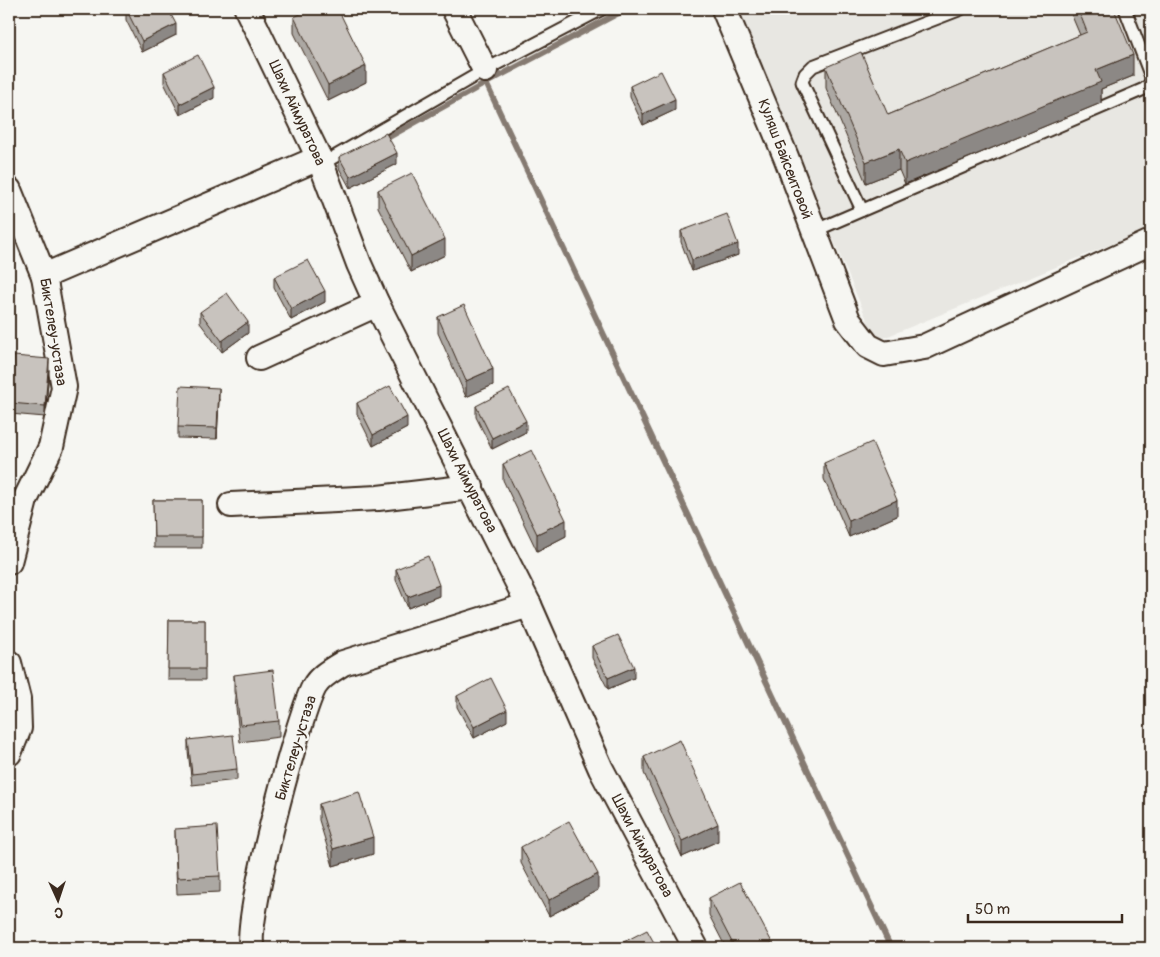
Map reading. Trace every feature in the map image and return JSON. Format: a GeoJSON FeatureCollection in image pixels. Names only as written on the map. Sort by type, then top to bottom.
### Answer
{"type":"FeatureCollection","features":[{"type":"Feature","properties":{"kind":"street","name":"Шахи Аймуратова"},"geometry":{"type":"LineString","coordinates":[[247,9],[320,161],[358,264],[377,304],[529,605],[601,769],[696,948]]}},
{"type":"Feature","properties":{"kind":"street"},"geometry":{"type":"LineString","coordinates":[[454,9],[485,70]]}},
{"type":"Feature","properties":{"kind":"street","name":"Куляш Байсеитовой"},"geometry":{"type":"LineString","coordinates":[[724,9],[786,156],[848,320],[868,346],[884,354],[924,347],[1151,242]]}},
{"type":"Feature","properties":{"kind":"street"},"geometry":{"type":"LineString","coordinates":[[44,276],[320,161]]}},
{"type":"Feature","properties":{"kind":"street","name":"Биктелеу-устаза"},"geometry":{"type":"LineString","coordinates":[[9,190],[44,276],[64,387],[51,447],[25,500],[9,562]]}},
{"type":"Feature","properties":{"kind":"street"},"geometry":{"type":"LineString","coordinates":[[259,358],[377,304]]}},
{"type":"Feature","properties":{"kind":"street"},"geometry":{"type":"LineString","coordinates":[[231,505],[378,498],[471,487]]}},
{"type":"Feature","properties":{"kind":"street","name":"Биктелеу-устаза"},"geometry":{"type":"LineString","coordinates":[[252,948],[250,943],[251,923],[272,826],[299,726],[314,687],[320,680],[343,663],[529,605]]}},
{"type":"Feature","properties":{"kind":"street"},"geometry":{"type":"LineString","coordinates":[[9,663],[18,698],[19,728],[9,753]]}},
{"type":"Feature","properties":{"kind":"lane"},"geometry":{"type":"LineString","coordinates":[[320,161],[485,70],[602,9]]}},
{"type":"Feature","properties":{"kind":"lane"},"geometry":{"type":"LineString","coordinates":[[862,210],[802,82],[805,74],[813,66],[961,9]]}},
{"type":"Feature","properties":{"kind":"lane"},"geometry":{"type":"LineString","coordinates":[[814,231],[1144,89],[1150,84],[1151,77],[1125,9]]}},
{"type":"Feature","properties":{"kind":"shaded area"},"geometry":{"type":"Polygon","coordinates":[[[736,9],[1151,9],[1151,228],[876,341],[736,9]]]}},
{"type":"Feature","properties":{"kind":"building"},"geometry":{"type":"Polygon","coordinates":[[[126,9],[168,9],[176,24],[142,41],[126,9]]]}},
{"type":"Feature","properties":{"kind":"building"},"geometry":{"type":"Polygon","coordinates":[[[311,9],[338,9],[366,66],[328,85],[294,17],[311,9]]]}},
{"type":"Feature","properties":{"kind":"building"},"geometry":{"type":"Polygon","coordinates":[[[1078,9],[1114,9],[1133,55],[1096,70],[1101,82],[905,163],[899,149],[866,162],[826,67],[861,52],[888,115],[1087,32],[1078,9]]]}},
{"type":"Feature","properties":{"kind":"building"},"geometry":{"type":"Polygon","coordinates":[[[198,55],[214,87],[180,104],[164,72],[198,55]]]}},
{"type":"Feature","properties":{"kind":"building"},"geometry":{"type":"Polygon","coordinates":[[[661,71],[675,99],[643,114],[630,86],[661,71]]]}},
{"type":"Feature","properties":{"kind":"building"},"geometry":{"type":"Polygon","coordinates":[[[386,133],[397,153],[350,177],[339,157],[386,133]]]}},
{"type":"Feature","properties":{"kind":"building"},"geometry":{"type":"Polygon","coordinates":[[[412,173],[445,239],[411,256],[378,190],[412,173]]]}},
{"type":"Feature","properties":{"kind":"building"},"geometry":{"type":"Polygon","coordinates":[[[727,214],[738,244],[692,260],[681,231],[727,214]]]}},
{"type":"Feature","properties":{"kind":"building"},"geometry":{"type":"Polygon","coordinates":[[[308,260],[325,291],[291,309],[274,277],[308,260]]]}},
{"type":"Feature","properties":{"kind":"building"},"geometry":{"type":"Polygon","coordinates":[[[227,293],[248,322],[222,341],[200,312],[227,293]]]}},
{"type":"Feature","properties":{"kind":"building"},"geometry":{"type":"Polygon","coordinates":[[[464,305],[493,369],[466,381],[438,317],[464,305]]]}},
{"type":"Feature","properties":{"kind":"building"},"geometry":{"type":"Polygon","coordinates":[[[14,356],[49,359],[45,406],[10,403],[14,356]]]}},
{"type":"Feature","properties":{"kind":"building"},"geometry":{"type":"Polygon","coordinates":[[[180,386],[219,388],[217,428],[178,427],[180,386]]]}},
{"type":"Feature","properties":{"kind":"building"},"geometry":{"type":"Polygon","coordinates":[[[390,386],[407,417],[373,435],[357,403],[390,386]]]}},
{"type":"Feature","properties":{"kind":"building"},"geometry":{"type":"Polygon","coordinates":[[[509,389],[526,421],[492,438],[476,406],[509,389]]]}},
{"type":"Feature","properties":{"kind":"building"},"geometry":{"type":"Polygon","coordinates":[[[872,442],[897,500],[849,521],[824,463],[872,442]]]}},
{"type":"Feature","properties":{"kind":"building"},"geometry":{"type":"Polygon","coordinates":[[[532,450],[566,520],[537,534],[503,464],[532,450]]]}},
{"type":"Feature","properties":{"kind":"building"},"geometry":{"type":"Polygon","coordinates":[[[153,500],[202,500],[202,537],[154,537],[153,500]]]}},
{"type":"Feature","properties":{"kind":"building"},"geometry":{"type":"Polygon","coordinates":[[[428,556],[439,585],[408,597],[396,569],[428,556]]]}},
{"type":"Feature","properties":{"kind":"building"},"geometry":{"type":"Polygon","coordinates":[[[169,620],[205,620],[205,669],[168,669],[169,620]]]}},
{"type":"Feature","properties":{"kind":"building"},"geometry":{"type":"Polygon","coordinates":[[[618,635],[634,667],[608,678],[592,646],[618,635]]]}},
{"type":"Feature","properties":{"kind":"building"},"geometry":{"type":"Polygon","coordinates":[[[273,670],[279,721],[240,725],[234,675],[273,670]]]}},
{"type":"Feature","properties":{"kind":"building"},"geometry":{"type":"Polygon","coordinates":[[[491,678],[507,710],[474,727],[457,696],[491,678]]]}},
{"type":"Feature","properties":{"kind":"building"},"geometry":{"type":"Polygon","coordinates":[[[233,735],[237,769],[192,774],[188,740],[233,735]]]}},
{"type":"Feature","properties":{"kind":"building"},"geometry":{"type":"Polygon","coordinates":[[[680,740],[718,824],[682,841],[644,757],[680,740]]]}},
{"type":"Feature","properties":{"kind":"building"},"geometry":{"type":"Polygon","coordinates":[[[359,792],[373,837],[333,849],[319,804],[359,792]]]}},
{"type":"Feature","properties":{"kind":"building"},"geometry":{"type":"Polygon","coordinates":[[[569,821],[598,874],[549,900],[521,847],[569,821]]]}},
{"type":"Feature","properties":{"kind":"building"},"geometry":{"type":"Polygon","coordinates":[[[217,826],[220,876],[177,878],[175,829],[217,826]]]}},
{"type":"Feature","properties":{"kind":"building"},"geometry":{"type":"Polygon","coordinates":[[[740,882],[775,948],[735,948],[709,898],[740,882]]]}},
{"type":"Feature","properties":{"kind":"building"},"geometry":{"type":"Polygon","coordinates":[[[647,930],[657,948],[614,948],[614,947],[647,930]]]}},
{"type":"Feature","properties":{"kind":"waterway"},"geometry":{"type":"LineString","coordinates":[[626,9],[486,83],[891,948]]}},
{"type":"Feature","properties":{"kind":"waterway"},"geometry":{"type":"LineString","coordinates":[[382,141],[486,83]]}}]}
